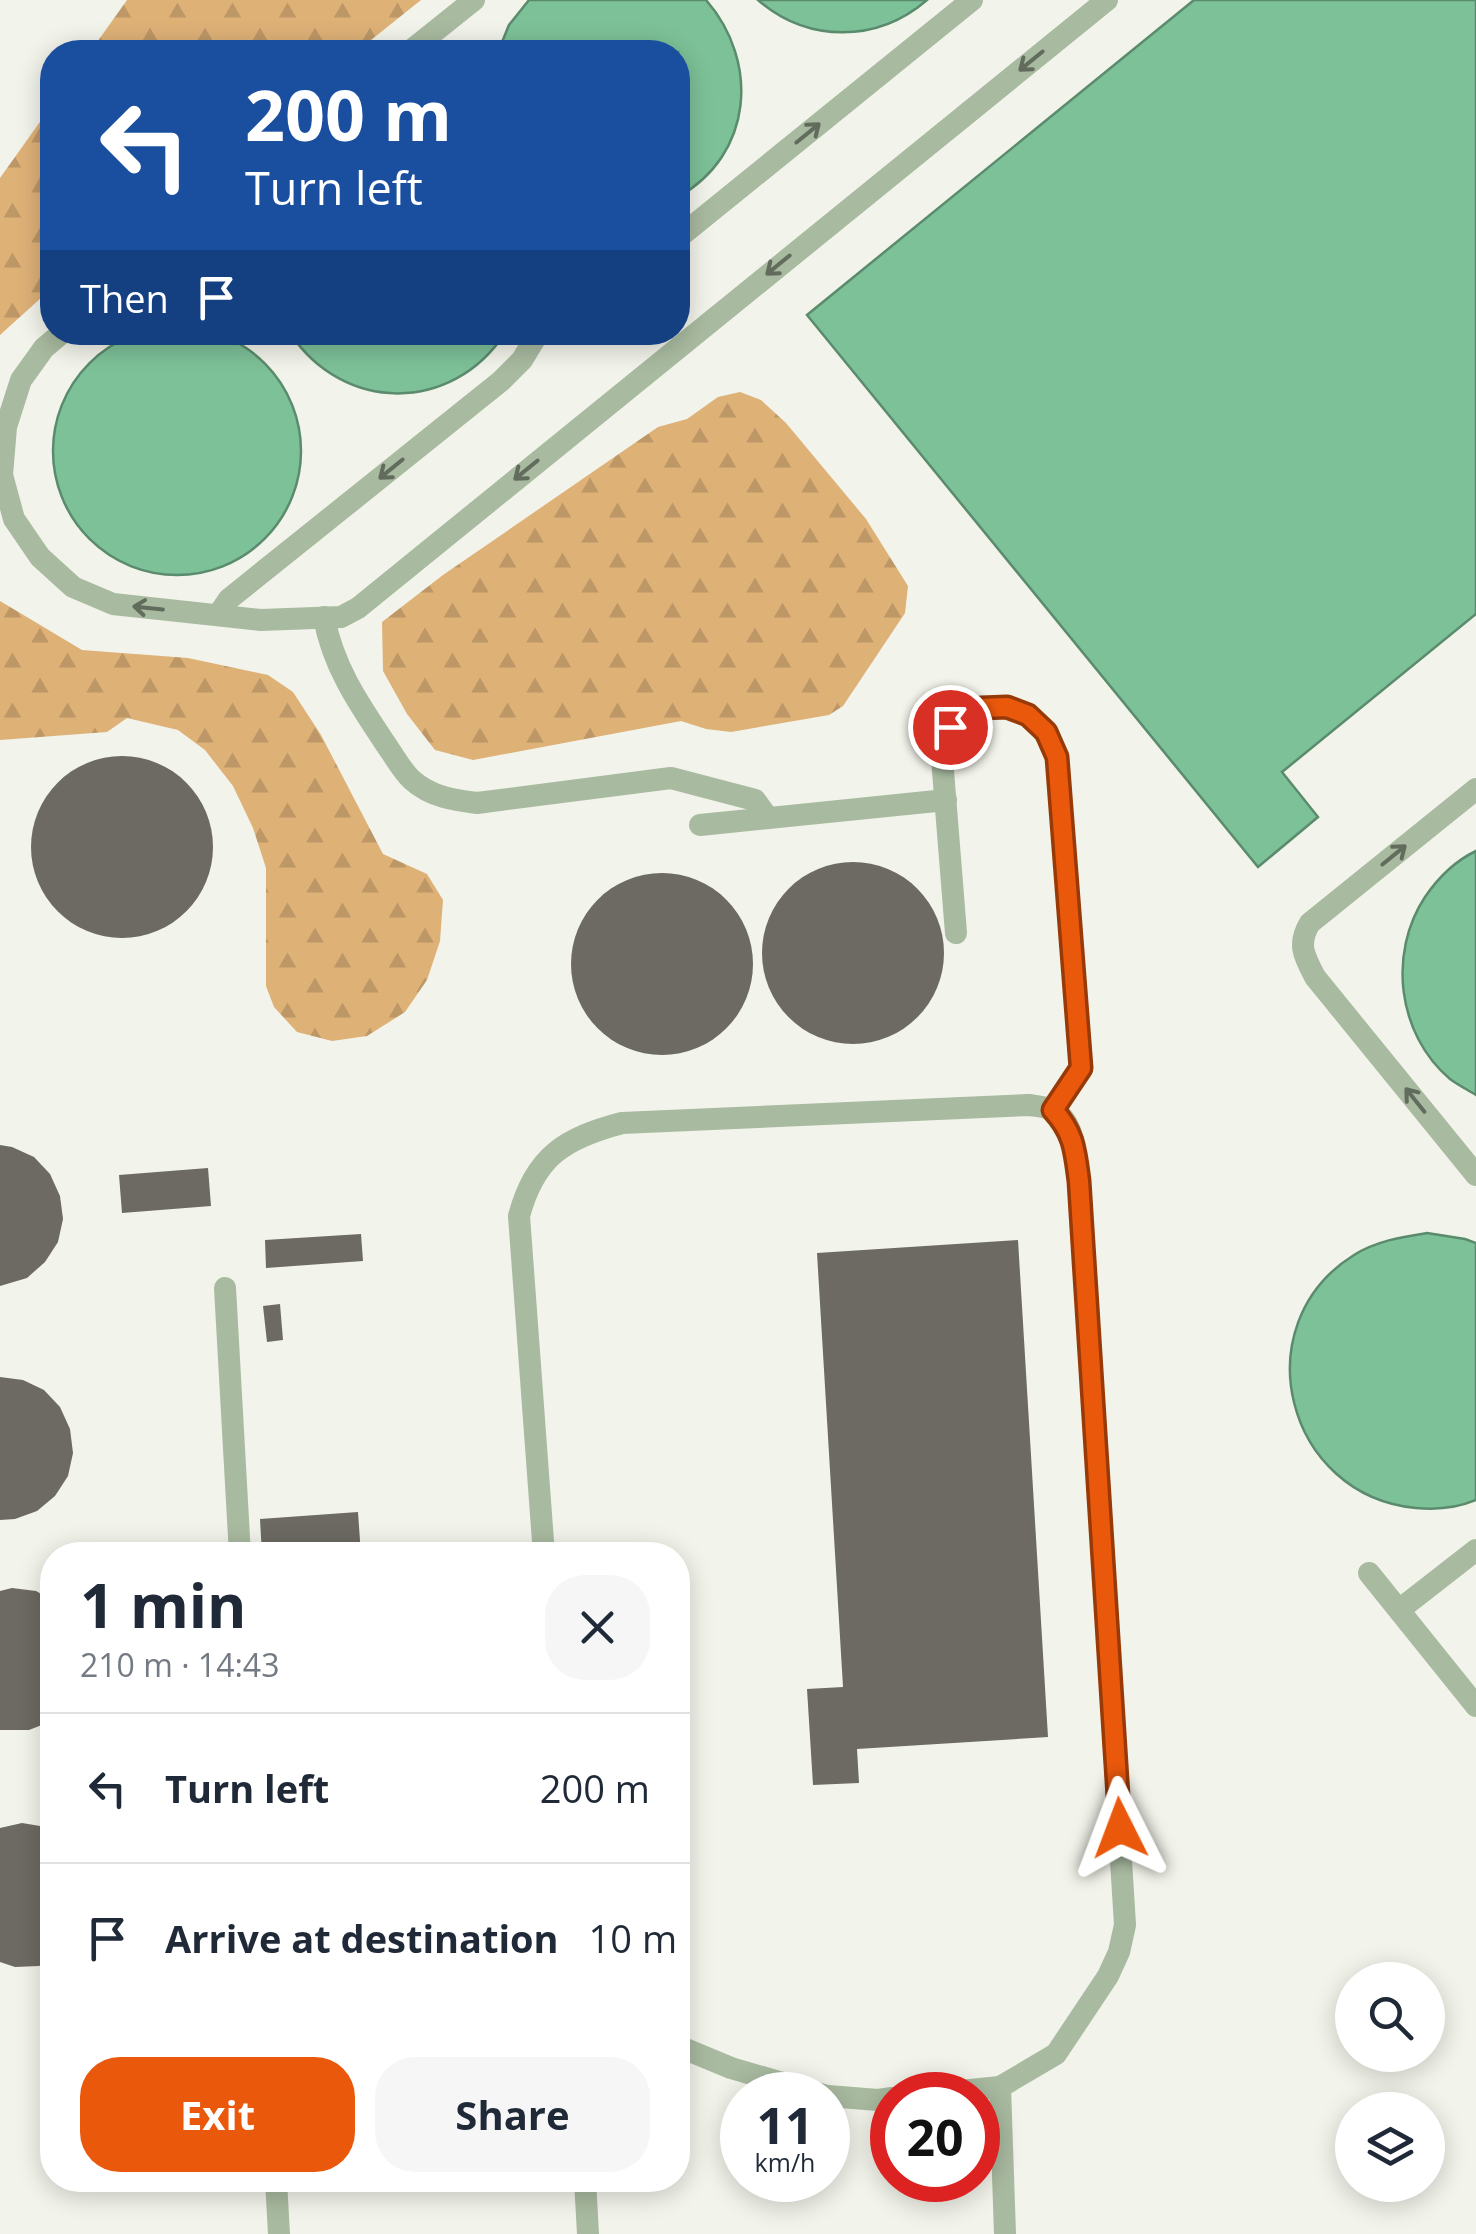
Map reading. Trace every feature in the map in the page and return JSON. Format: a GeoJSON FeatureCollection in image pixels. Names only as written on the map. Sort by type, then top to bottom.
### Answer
{"type":"FeatureCollection","features":[{"type":"Feature","properties":{"kind":"lane"},"geometry":{"type":"LineString","coordinates":[[424,40],[474,0]]}},
{"type":"Feature","properties":{"kind":"lane"},"geometry":{"type":"LineString","coordinates":[[690,228],[972,0]]}},
{"type":"Feature","properties":{"kind":"lane"},"geometry":{"type":"LineString","coordinates":[[690,336],[1107,0]]}},
{"type":"Feature","properties":{"kind":"lane"},"geometry":{"type":"LineString","coordinates":[[48,345],[20,380],[6,427],[2,475],[14,520],[40,558],[73,586],[113,604],[261,620],[341,616],[358,608],[679,345]]}},
{"type":"Feature","properties":{"kind":"lane"},"geometry":{"type":"LineString","coordinates":[[218,616],[229,599],[501,381],[531,345]]}},
{"type":"Feature","properties":{"kind":"lane"},"geometry":{"type":"LineString","coordinates":[[324,617],[338,666],[354,697],[410,779],[426,790],[447,799],[478,803],[670,778],[755,800],[768,818]]}},
{"type":"Feature","properties":{"kind":"lane"},"geometry":{"type":"LineString","coordinates":[[956,933],[942,746],[950,727],[981,708],[1007,707],[1028,715],[1046,732],[1057,757],[1081,1068],[1053,1110]]}},
{"type":"Feature","properties":{"kind":"lane"},"geometry":{"type":"LineString","coordinates":[[1476,789],[1310,922],[1302,939],[1315,976],[1476,1175]]}},
{"type":"Feature","properties":{"kind":"lane"},"geometry":{"type":"LineString","coordinates":[[700,825],[946,800]]}},
{"type":"Feature","properties":{"kind":"lane"},"geometry":{"type":"LineString","coordinates":[[543,1542],[518,1216],[532,1180],[569,1141],[622,1123],[1028,1105],[1053,1110],[1068,1126],[1079,1181],[1124,1926],[1119,1952],[1108,1976],[1056,2054],[1000,2087],[1005,2234]]}},
{"type":"Feature","properties":{"kind":"lane"},"geometry":{"type":"LineString","coordinates":[[225,1288],[239,1542]]}},
{"type":"Feature","properties":{"kind":"lane"},"geometry":{"type":"LineString","coordinates":[[1400,1610],[1476,1550]]}},
{"type":"Feature","properties":{"kind":"lane"},"geometry":{"type":"LineString","coordinates":[[1369,1572],[1476,1706]]}},
{"type":"Feature","properties":{"kind":"lane"},"geometry":{"type":"LineString","coordinates":[[690,2051],[744,2072]]}},
{"type":"Feature","properties":{"kind":"lane"},"geometry":{"type":"LineString","coordinates":[[277,2192],[279,2234]]}},
{"type":"Feature","properties":{"kind":"lane"},"geometry":{"type":"LineString","coordinates":[[586,2192],[588,2234]]}},
{"type":"Feature","properties":{"kind":"green space"},"geometry":{"type":"Polygon","coordinates":[[[127,0],[421,0],[371,40],[99,40],[127,0]]]}},
{"type":"Feature","properties":{"kind":"green space"},"geometry":{"type":"Polygon","coordinates":[[[40,122],[40,299],[0,335],[0,178],[40,122]]]}},
{"type":"Feature","properties":{"kind":"green space"},"geometry":{"type":"Polygon","coordinates":[[[740,392],[761,400],[786,423],[866,519],[908,586],[905,613],[843,706],[829,715],[731,732],[681,721],[473,760],[435,750],[407,714],[383,671],[382,622],[443,575],[658,427],[687,419],[718,397],[740,392]]]}},
{"type":"Feature","properties":{"kind":"green space"},"geometry":{"type":"Polygon","coordinates":[[[0,601],[82,650],[188,658],[268,675],[293,692],[321,735],[383,854],[427,874],[443,900],[440,941],[427,980],[405,1012],[367,1036],[332,1041],[297,1032],[274,1007],[266,986],[266,868],[253,828],[233,786],[205,750],[178,730],[127,718],[107,732],[0,740],[0,601]]]}},
{"type":"Feature","properties":{"kind":"shaded area"},"geometry":{"type":"Polygon","coordinates":[[[529,0],[706,0],[735,51],[741,79],[734,133],[722,157],[690,188],[690,40],[503,40],[509,25],[529,0]]]}},
{"type":"Feature","properties":{"kind":"shaded area"},"geometry":{"type":"Polygon","coordinates":[[[758,0],[927,0],[887,24],[842,32],[798,24],[758,0]]]}},
{"type":"Feature","properties":{"kind":"shaded area"},"geometry":{"type":"Polygon","coordinates":[[[1194,0],[1476,0],[1476,614],[1282,772],[1318,817],[1258,867],[807,315],[1194,0]]]}},
{"type":"Feature","properties":{"kind":"shaded area"},"geometry":{"type":"Polygon","coordinates":[[[113,345],[241,345],[265,363],[280,382],[299,427],[299,475],[280,520],[246,554],[201,573],[153,573],[108,554],[74,520],[55,475],[55,427],[62,403],[89,363],[113,345]]]}},
{"type":"Feature","properties":{"kind":"shaded area"},"geometry":{"type":"Polygon","coordinates":[[[300,345],[495,345],[483,360],[456,378],[428,390],[398,393],[367,390],[338,378],[300,345]]]}},
{"type":"Feature","properties":{"kind":"shaded area"},"geometry":{"type":"Polygon","coordinates":[[[1476,851],[1476,1095],[1450,1079],[1432,1061],[1419,1039],[1409,1016],[1403,967],[1413,919],[1425,897],[1448,871],[1476,851]]]}},
{"type":"Feature","properties":{"kind":"shaded area"},"geometry":{"type":"Polygon","coordinates":[[[1427,1233],[1476,1243],[1476,1500],[1431,1509],[1371,1497],[1336,1473],[1310,1441],[1294,1403],[1290,1363],[1298,1322],[1319,1285],[1362,1250],[1427,1233]]]}},
{"type":"Feature","properties":{"kind":"building"},"geometry":{"type":"Polygon","coordinates":[[[122,756],[157,763],[186,783],[206,812],[213,847],[206,882],[186,911],[157,931],[122,938],[87,931],[58,911],[38,882],[31,847],[38,812],[58,783],[87,763],[122,756]]]}},
{"type":"Feature","properties":{"kind":"building"},"geometry":{"type":"Polygon","coordinates":[[[853,862],[888,869],[917,889],[937,918],[944,953],[937,988],[917,1017],[888,1037],[853,1044],[818,1037],[789,1017],[769,988],[762,953],[769,918],[789,889],[818,869],[853,862]]]}},
{"type":"Feature","properties":{"kind":"building"},"geometry":{"type":"Polygon","coordinates":[[[662,873],[697,880],[726,900],[746,929],[753,964],[746,999],[726,1028],[697,1048],[662,1055],[627,1048],[598,1028],[578,999],[571,964],[578,929],[598,900],[627,880],[662,873]]]}},
{"type":"Feature","properties":{"kind":"building"},"geometry":{"type":"Polygon","coordinates":[[[0,1145],[34,1157],[50,1174],[60,1196],[63,1219],[58,1242],[45,1262],[27,1278],[0,1286],[0,1145]]]}},
{"type":"Feature","properties":{"kind":"building"},"geometry":{"type":"Polygon","coordinates":[[[208,1168],[211,1206],[122,1213],[119,1175],[208,1168]]]}},
{"type":"Feature","properties":{"kind":"building"},"geometry":{"type":"Polygon","coordinates":[[[361,1234],[363,1261],[266,1268],[265,1240],[361,1234]]]}},
{"type":"Feature","properties":{"kind":"building"},"geometry":{"type":"Polygon","coordinates":[[[1018,1240],[1048,1737],[857,1749],[859,1783],[813,1785],[807,1689],[843,1687],[817,1253],[1018,1240]]]}},
{"type":"Feature","properties":{"kind":"building"},"geometry":{"type":"Polygon","coordinates":[[[280,1304],[283,1340],[267,1342],[263,1306],[280,1304]]]}},
{"type":"Feature","properties":{"kind":"building"},"geometry":{"type":"Polygon","coordinates":[[[0,1377],[23,1380],[44,1390],[60,1407],[70,1429],[73,1453],[68,1476],[55,1496],[37,1511],[0,1520],[0,1377]]]}},
{"type":"Feature","properties":{"kind":"building"},"geometry":{"type":"Polygon","coordinates":[[[358,1512],[360,1542],[261,1542],[260,1519],[358,1512]]]}},
{"type":"Feature","properties":{"kind":"building"},"geometry":{"type":"Polygon","coordinates":[[[12,1588],[40,1593],[40,1726],[29,1730],[0,1730],[0,1591],[12,1588]]]}},
{"type":"Feature","properties":{"kind":"building"},"geometry":{"type":"Polygon","coordinates":[[[22,1823],[40,1826],[39,1966],[15,1967],[0,1962],[0,1828],[22,1823]]]}},
{"type":"Feature","properties":{"kind":"route"},"geometry":{"type":"LineString","coordinates":[[950,727],[981,708],[1007,707],[1028,715],[1046,732],[1057,757],[1081,1068],[1053,1110],[1068,1126],[1079,1181],[1120,1828]]}}]}
